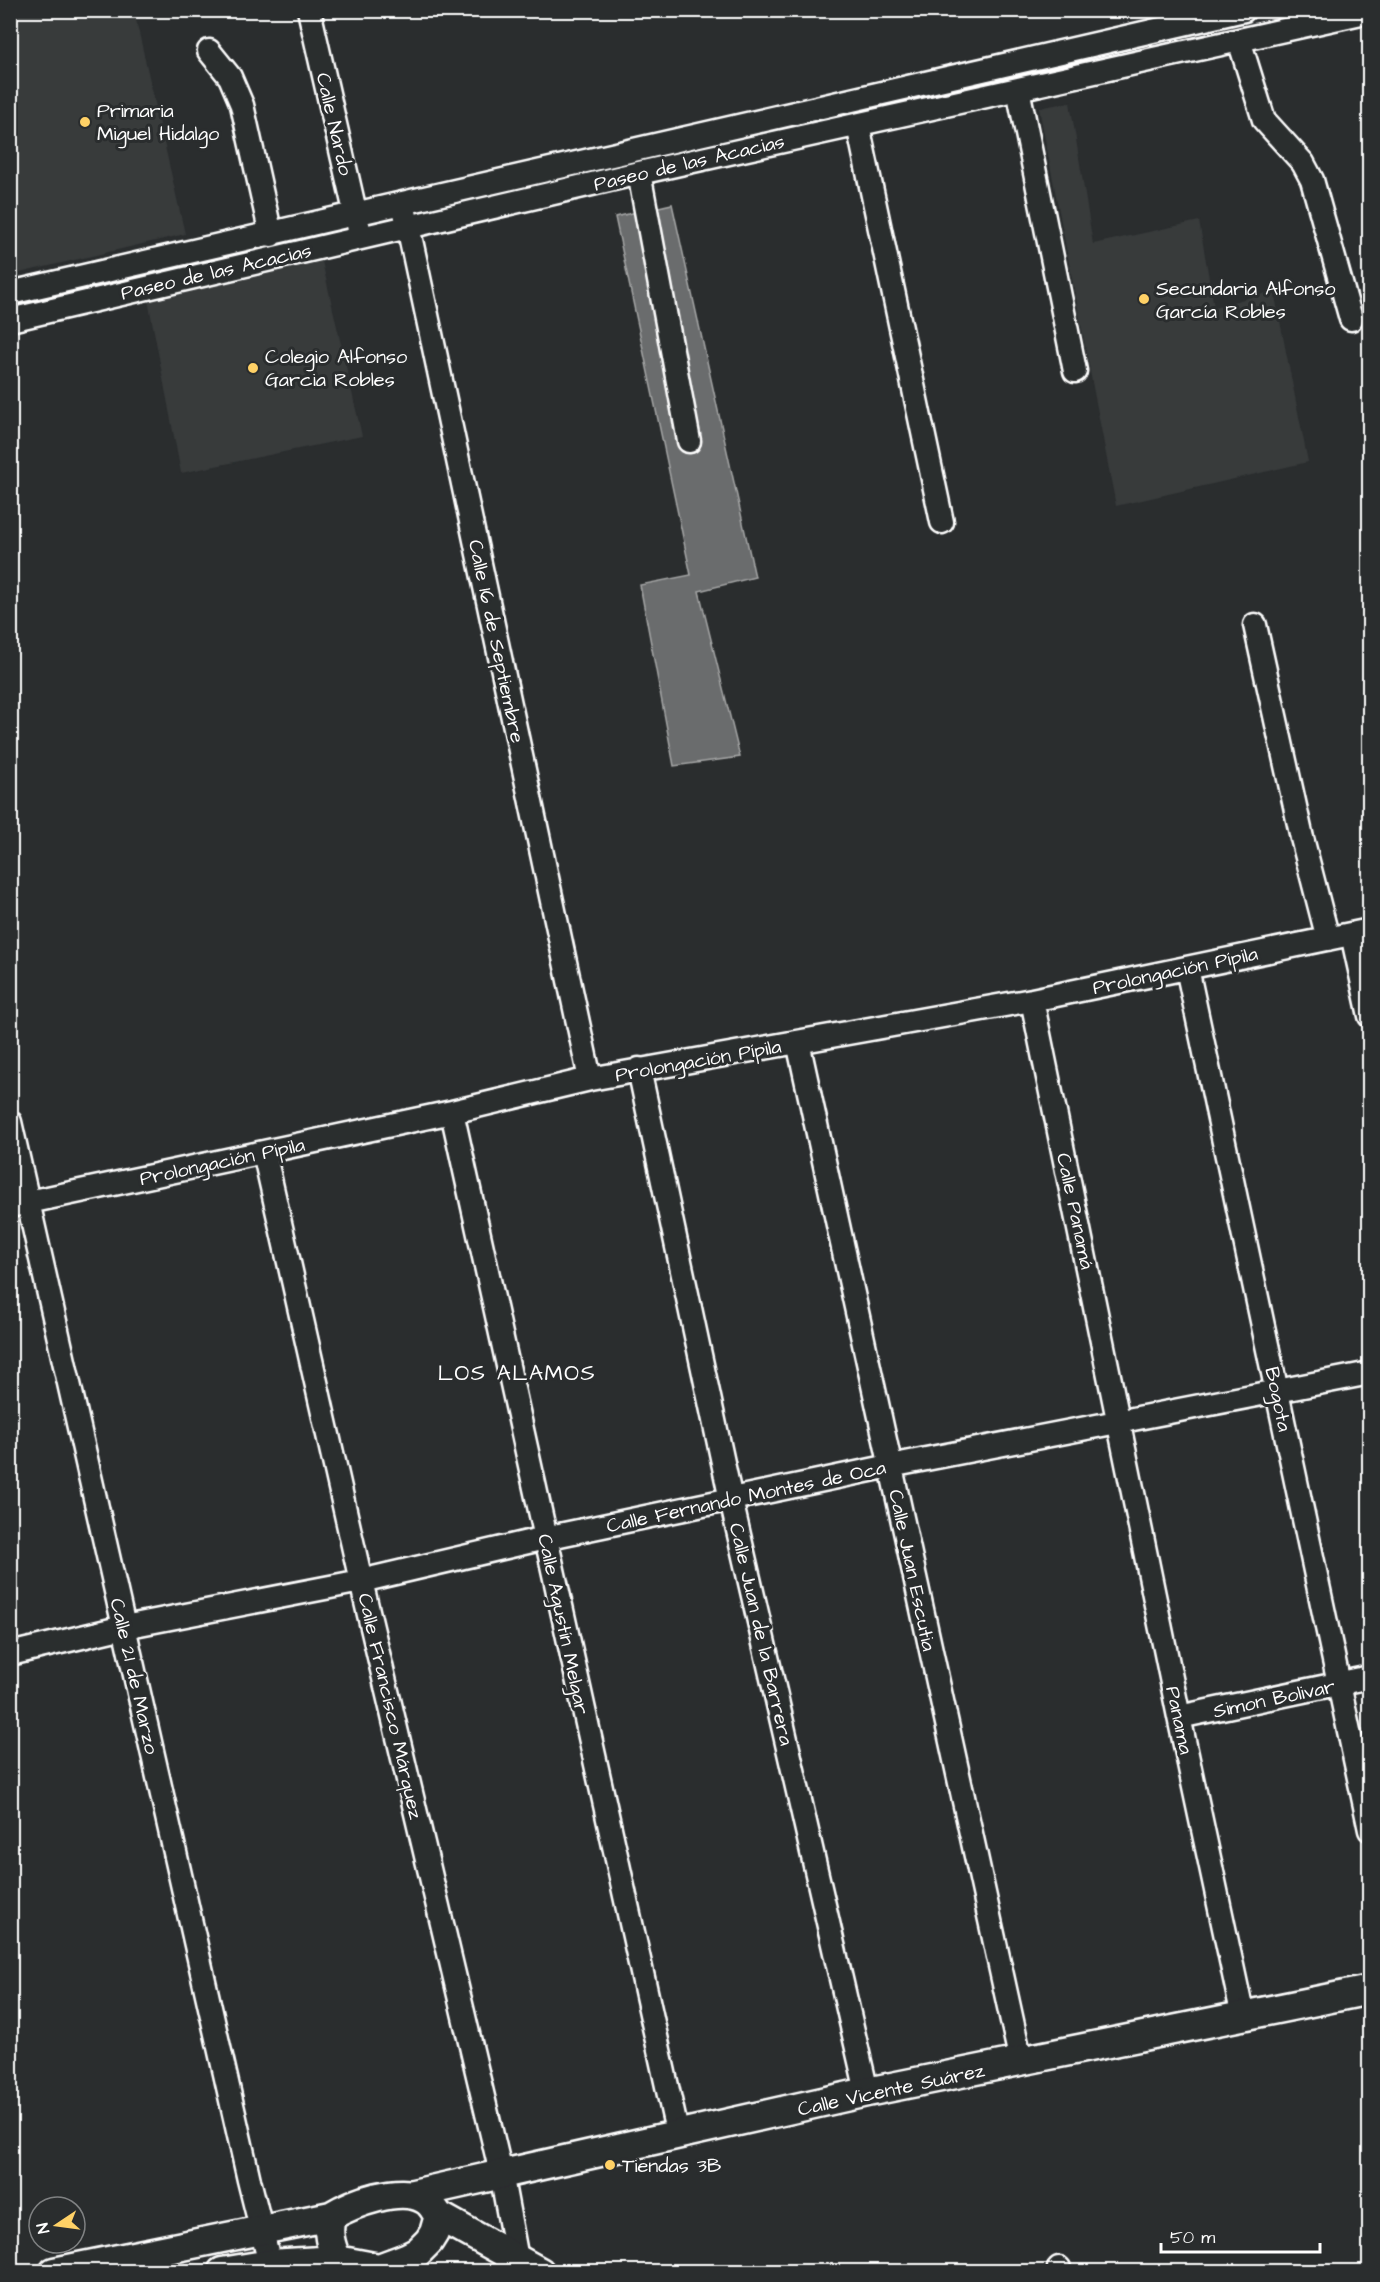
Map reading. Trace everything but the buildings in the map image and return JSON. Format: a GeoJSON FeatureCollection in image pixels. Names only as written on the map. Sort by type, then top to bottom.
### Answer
{"type":"FeatureCollection","features":[{"type":"Feature","properties":{"kind":"main road","name":"Calle Vicente Suárez"},"geometry":{"type":"LineString","coordinates":[[413,2194],[867,2092],[1370,1990]]}},
{"type":"Feature","properties":{"kind":"main road"},"geometry":{"type":"LineString","coordinates":[[54,2271],[331,2216],[347,2207],[388,2195],[413,2194],[428,2201],[439,2217],[529,2265]]}},
{"type":"Feature","properties":{"kind":"main road"},"geometry":{"type":"LineString","coordinates":[[331,2216],[328,2227],[330,2244],[337,2260]]}},
{"type":"Feature","properties":{"kind":"main road"},"geometry":{"type":"LineString","coordinates":[[222,2271],[337,2260],[388,2270],[418,2252],[434,2233],[439,2217]]}},
{"type":"Feature","properties":{"kind":"street","name":"Calle Nardo"},"geometry":{"type":"LineString","coordinates":[[309,10],[361,237]]}},
{"type":"Feature","properties":{"kind":"street","name":"Paseo de las Acacias"},"geometry":{"type":"LineString","coordinates":[[10,294],[1244,10]]}},
{"type":"Feature","properties":{"kind":"street","name":"Paseo de las Acacias"},"geometry":{"type":"LineString","coordinates":[[10,320],[639,173],[1370,11]]}},
{"type":"Feature","properties":{"kind":"street"},"geometry":{"type":"LineString","coordinates":[[1239,40],[1264,120],[1303,163],[1312,180],[1351,319]]}},
{"type":"Feature","properties":{"kind":"street"},"geometry":{"type":"LineString","coordinates":[[209,51],[230,77],[239,98],[271,235]]}},
{"type":"Feature","properties":{"kind":"street"},"geometry":{"type":"LineString","coordinates":[[1018,89],[1075,371]]}},
{"type":"Feature","properties":{"kind":"street"},"geometry":{"type":"LineString","coordinates":[[858,125],[942,522]]}},
{"type":"Feature","properties":{"kind":"street"},"geometry":{"type":"LineString","coordinates":[[639,173],[689,441]]}},
{"type":"Feature","properties":{"kind":"street","name":"Calle 16 de Septiembre"},"geometry":{"type":"LineString","coordinates":[[402,204],[409,226],[590,1079]]}},
{"type":"Feature","properties":{"kind":"street"},"geometry":{"type":"LineString","coordinates":[[1255,626],[1302,838],[1328,939]]}},
{"type":"Feature","properties":{"kind":"street"},"geometry":{"type":"LineString","coordinates":[[1361,932],[1370,1016]]}},
{"type":"Feature","properties":{"kind":"street","name":"Prolongación Pípila"},"geometry":{"type":"LineString","coordinates":[[19,1204],[452,1112],[590,1079],[1032,1000],[1361,932]]}},
{"type":"Feature","properties":{"kind":"street","name":"Bogota"},"geometry":{"type":"LineString","coordinates":[[1187,968],[1370,1830]]}},
{"type":"Feature","properties":{"kind":"street","name":"Calle Panamá"},"geometry":{"type":"LineString","coordinates":[[1032,1000],[1120,1423]]}},
{"type":"Feature","properties":{"kind":"street","name":"Calle Juan Escutia"},"geometry":{"type":"LineString","coordinates":[[798,1042],[1021,2062]]}},
{"type":"Feature","properties":{"kind":"street","name":"Calle Juan de la Barrera"},"geometry":{"type":"LineString","coordinates":[[639,1070],[731,1500],[867,2092]]}},
{"type":"Feature","properties":{"kind":"street","name":"Calle Agustín Melgar"},"geometry":{"type":"LineString","coordinates":[[452,1112],[678,2136]]}},
{"type":"Feature","properties":{"kind":"street","name":"Calle 21 de Marzo"},"geometry":{"type":"LineString","coordinates":[[10,1122],[19,1204],[124,1627],[246,2169],[271,2268]]}},
{"type":"Feature","properties":{"kind":"street","name":"Calle Francisco Márquez"},"geometry":{"type":"LineString","coordinates":[[264,1152],[361,1581],[501,2173],[529,2265]]}},
{"type":"Feature","properties":{"kind":"street","name":"Calle Fernando Montes de Oca"},"geometry":{"type":"LineString","coordinates":[[10,1654],[124,1627],[361,1581],[545,1538],[890,1466],[1370,1373]]}},
{"type":"Feature","properties":{"kind":"street","name":"Panama"},"geometry":{"type":"LineString","coordinates":[[1120,1423],[1179,1717],[1243,2017]]}},
{"type":"Feature","properties":{"kind":"street","name":"Simon Bolivar"},"geometry":{"type":"LineString","coordinates":[[1179,1717],[1370,1677]]}},
{"type":"Feature","properties":{"kind":"shaded area","name":"Primaria Miguel Hidalgo"},"geometry":{"type":"Polygon","coordinates":[[[10,11],[134,11],[185,234],[11,275],[10,11]]]}},
{"type":"Feature","properties":{"kind":"shaded area","name":"Secundaria Alfonso García Robles"},"geometry":{"type":"Polygon","coordinates":[[[1070,102],[1093,244],[1199,221],[1214,307],[1274,291],[1308,462],[1116,506],[1039,108],[1070,102]]]}},
{"type":"Feature","properties":{"kind":"shaded area"},"geometry":{"type":"Polygon","coordinates":[[[672,204],[755,577],[699,591],[740,757],[674,766],[640,585],[691,575],[615,217],[672,204]]]}},
{"type":"Feature","properties":{"kind":"shaded area","name":"Colegio Alfonso Garcia Robles"},"geometry":{"type":"Polygon","coordinates":[[[321,257],[362,436],[181,473],[148,300],[321,257]]]}},
{"type":"Feature","properties":{"kind":"place","name":"Primaria Miguel Hidalgo"},"geometry":{"type":"Point","coordinates":[85,122]}},
{"type":"Feature","properties":{"kind":"place","name":"Secundaria Alfonso García Robles"},"geometry":{"type":"Point","coordinates":[1144,299]}},
{"type":"Feature","properties":{"kind":"place","name":"Colegio Alfonso Garcia Robles"},"geometry":{"type":"Point","coordinates":[253,368]}},
{"type":"Feature","properties":{"kind":"place","name":"Tiendas 3B"},"geometry":{"type":"Point","coordinates":[610,2165]}},
{"type":"Feature","properties":{"kind":"district","name":"LOS ALAMOS"},"geometry":{"type":"Point","coordinates":[517,1372]}}]}
